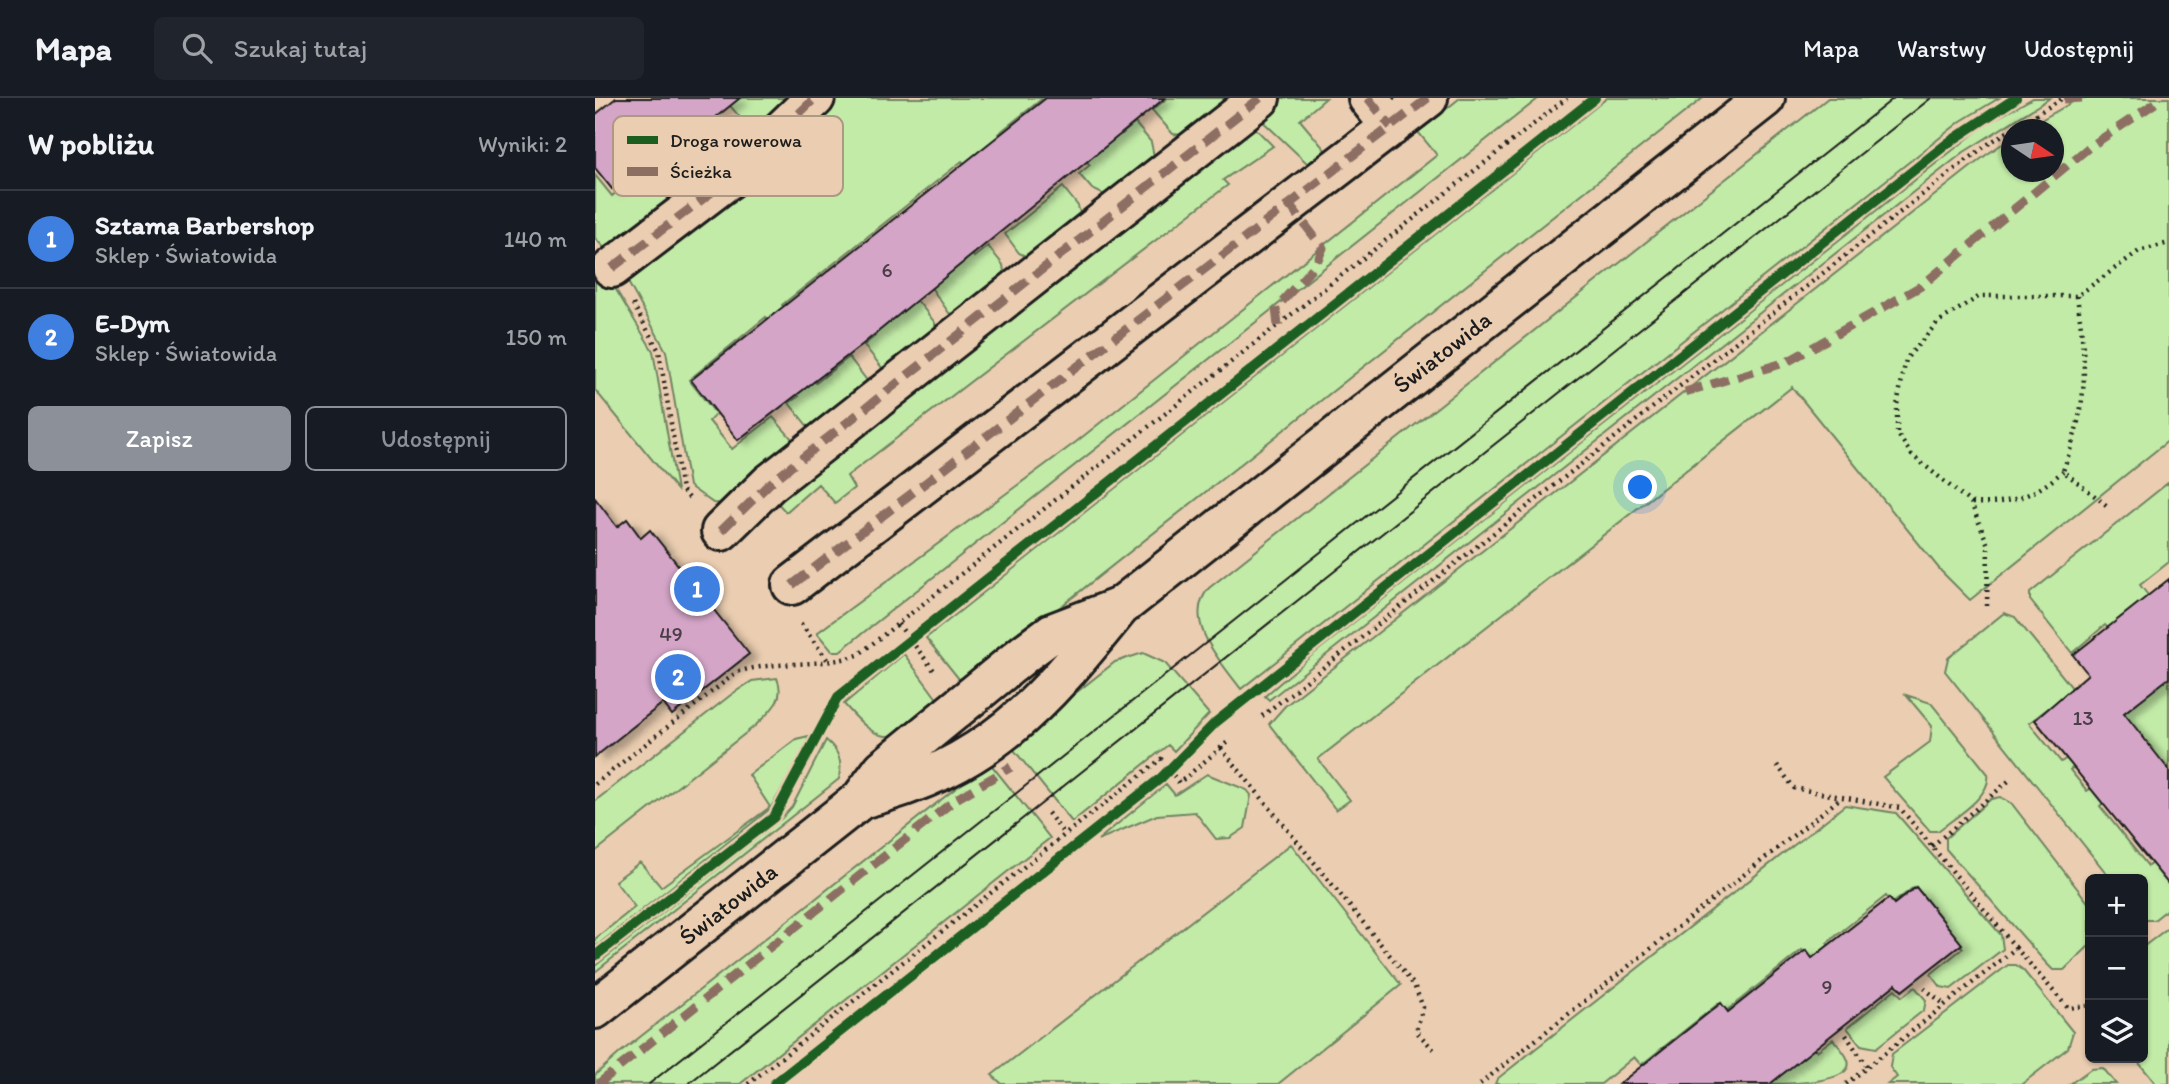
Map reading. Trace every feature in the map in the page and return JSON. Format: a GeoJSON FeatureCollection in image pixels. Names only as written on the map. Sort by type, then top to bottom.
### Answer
{"type":"FeatureCollection","features":[{"type":"Feature","properties":{"kind":"street"},"geometry":{"type":"LineString","coordinates":[[796,116],[815,98]]}},
{"type":"Feature","properties":{"kind":"street"},"geometry":{"type":"LineString","coordinates":[[721,530],[769,484],[1260,98]]}},
{"type":"Feature","properties":{"kind":"street"},"geometry":{"type":"LineString","coordinates":[[795,603],[1380,113],[1428,98]]}},
{"type":"Feature","properties":{"kind":"street","name":"Światowida"},"geometry":{"type":"LineString","coordinates":[[595,1009],[861,799],[922,782],[958,764],[1035,708],[1121,607],[1765,98]]}},
{"type":"Feature","properties":{"kind":"street"},"geometry":{"type":"LineString","coordinates":[[613,268],[707,196]]}},
{"type":"Feature","properties":{"kind":"path"},"geometry":{"type":"LineString","coordinates":[[595,784],[737,673],[757,666],[829,662],[858,655],[1567,98]]}},
{"type":"Feature","properties":{"kind":"path"},"geometry":{"type":"LineString","coordinates":[[1262,716],[1960,165],[1999,136],[2063,98]]}},
{"type":"Feature","properties":{"kind":"path"},"geometry":{"type":"LineString","coordinates":[[1987,606],[1988,545],[1972,503],[1912,455],[1897,433],[1897,405],[1906,359],[1938,322],[1980,296],[2077,296],[2139,251],[2169,243]]}},
{"type":"Feature","properties":{"kind":"path"},"geometry":{"type":"LineString","coordinates":[[613,268],[659,351],[683,490],[708,520],[721,530]]}},
{"type":"Feature","properties":{"kind":"path"},"geometry":{"type":"LineString","coordinates":[[1972,503],[2021,499],[2046,487],[2063,471],[2078,429],[2084,397],[2085,362],[2077,296]]}},
{"type":"Feature","properties":{"kind":"path"},"geometry":{"type":"LineString","coordinates":[[2063,471],[2111,508]]}},
{"type":"Feature","properties":{"kind":"path"},"geometry":{"type":"LineString","coordinates":[[795,603],[829,662]]}},
{"type":"Feature","properties":{"kind":"path"},"geometry":{"type":"LineString","coordinates":[[898,624],[940,678]]}},
{"type":"Feature","properties":{"kind":"path"},"geometry":{"type":"LineString","coordinates":[[899,647],[920,630]]}},
{"type":"Feature","properties":{"kind":"path"},"geometry":{"type":"LineString","coordinates":[[748,1084],[1161,759],[1165,774],[1179,783],[1230,740]]}},
{"type":"Feature","properties":{"kind":"path"},"geometry":{"type":"LineString","coordinates":[[1221,748],[1414,985],[1423,1007],[1416,1031],[1434,1050]]}},
{"type":"Feature","properties":{"kind":"path"},"geometry":{"type":"LineString","coordinates":[[1165,774],[1181,758]]}},
{"type":"Feature","properties":{"kind":"path"},"geometry":{"type":"LineString","coordinates":[[1777,765],[1794,788],[1900,808],[2068,1008],[2085,1006]]}},
{"type":"Feature","properties":{"kind":"path"},"geometry":{"type":"LineString","coordinates":[[1932,846],[2011,779]]}},
{"type":"Feature","properties":{"kind":"path"},"geometry":{"type":"LineString","coordinates":[[1480,1084],[1842,797]]}},
{"type":"Feature","properties":{"kind":"path"},"geometry":{"type":"LineString","coordinates":[[1048,813],[1065,835]]}},
{"type":"Feature","properties":{"kind":"path"},"geometry":{"type":"LineString","coordinates":[[1846,1084],[2016,948]]}},
{"type":"Feature","properties":{"kind":"path"},"geometry":{"type":"LineString","coordinates":[[1924,988],[1945,1004]]}},
{"type":"Feature","properties":{"kind":"path"},"geometry":{"type":"LineString","coordinates":[[1846,1035],[1867,1067]]}},
{"type":"Feature","properties":{"kind":"green space"},"geometry":{"type":"Polygon","coordinates":[[[793,98],[769,116],[739,116],[725,100],[793,98]]]}},
{"type":"Feature","properties":{"kind":"green space"},"geometry":{"type":"Polygon","coordinates":[[[832,98],[1043,98],[998,134],[1005,143],[971,170],[962,161],[782,305],[790,315],[775,327],[766,317],[689,380],[716,414],[709,421],[732,449],[773,417],[793,440],[793,451],[729,504],[713,503],[689,486],[666,351],[629,284],[629,272],[718,196],[843,196],[843,116],[811,116],[832,98]]]}},
{"type":"Feature","properties":{"kind":"green space"},"geometry":{"type":"Polygon","coordinates":[[[1168,98],[1239,98],[1189,136],[1173,134],[1152,110],[1168,98]]]}},
{"type":"Feature","properties":{"kind":"green space"},"geometry":{"type":"Polygon","coordinates":[[[1276,98],[1326,98],[1300,120],[1326,151],[1309,165],[1255,114],[1276,98]]]}},
{"type":"Feature","properties":{"kind":"green space"},"geometry":{"type":"Polygon","coordinates":[[[1460,98],[1539,98],[840,651],[832,651],[817,633],[1076,442],[1437,155],[1418,132],[1460,98]]]}},
{"type":"Feature","properties":{"kind":"green space"},"geometry":{"type":"Polygon","coordinates":[[[1607,98],[1703,98],[963,684],[926,638],[1607,98]]]}},
{"type":"Feature","properties":{"kind":"green space"},"geometry":{"type":"Polygon","coordinates":[[[1828,98],[1999,98],[1961,121],[1241,689],[1215,654],[1202,627],[1199,613],[1209,588],[1828,98]]]}},
{"type":"Feature","properties":{"kind":"green space"},"geometry":{"type":"Polygon","coordinates":[[[2033,98],[2050,98],[2017,119],[2001,119],[2001,129],[1964,152],[1269,700],[1265,696],[1311,656],[1985,125],[2033,98]]]}},
{"type":"Feature","properties":{"kind":"green space"},"geometry":{"type":"Polygon","coordinates":[[[2080,98],[2169,98],[2169,440],[1970,600],[1941,571],[1792,387],[1318,759],[1350,800],[1336,810],[1269,724],[1285,706],[2001,145],[2001,182],[2064,182],[2064,119],[2043,119],[2080,98]]]}},
{"type":"Feature","properties":{"kind":"green space"},"geometry":{"type":"Polygon","coordinates":[[[712,110],[716,116],[704,116],[712,110]]]}},
{"type":"Feature","properties":{"kind":"green space"},"geometry":{"type":"Polygon","coordinates":[[[1248,121],[1273,146],[1223,180],[1228,185],[847,476],[854,488],[835,503],[818,484],[786,512],[772,497],[1248,121]]]}},
{"type":"Feature","properties":{"kind":"green space"},"geometry":{"type":"Polygon","coordinates":[[[1135,123],[1151,142],[1155,161],[1107,196],[1092,189],[1079,174],[1090,165],[1082,156],[1117,128],[1122,134],[1135,123]]]}},
{"type":"Feature","properties":{"kind":"green space"},"geometry":{"type":"Polygon","coordinates":[[[595,175],[612,196],[666,196],[672,203],[607,251],[595,238],[595,175]]]}},
{"type":"Feature","properties":{"kind":"green space"},"geometry":{"type":"Polygon","coordinates":[[[1063,187],[1078,206],[1082,220],[1034,260],[1019,253],[1005,234],[1063,187]]]}},
{"type":"Feature","properties":{"kind":"green space"},"geometry":{"type":"Polygon","coordinates":[[[988,246],[1003,265],[1006,285],[964,318],[949,313],[928,283],[969,250],[974,257],[988,246]]]}},
{"type":"Feature","properties":{"kind":"green space"},"geometry":{"type":"Polygon","coordinates":[[[595,255],[653,351],[677,490],[595,390],[595,255]]]}},
{"type":"Feature","properties":{"kind":"green space"},"geometry":{"type":"Polygon","coordinates":[[[913,295],[935,323],[937,337],[895,371],[883,369],[864,345],[875,336],[870,330],[913,295]]]}},
{"type":"Feature","properties":{"kind":"green space"},"geometry":{"type":"Polygon","coordinates":[[[849,357],[868,382],[824,427],[809,428],[789,403],[799,396],[793,389],[809,376],[816,383],[849,357]]]}},
{"type":"Feature","properties":{"kind":"green space"},"geometry":{"type":"Polygon","coordinates":[[[2169,482],[2169,562],[2140,585],[2151,599],[2111,631],[2105,625],[2072,653],[2030,600],[2030,593],[2169,482]]]}},
{"type":"Feature","properties":{"kind":"green space"},"geometry":{"type":"Polygon","coordinates":[[[2004,613],[2015,617],[2077,694],[2055,703],[2029,723],[2061,762],[2070,756],[2077,764],[2070,770],[2087,791],[2093,787],[2105,801],[2100,806],[2148,866],[2162,855],[2169,864],[2169,908],[2154,920],[2148,920],[2148,874],[2107,874],[1945,671],[1948,658],[2004,613]]]}},
{"type":"Feature","properties":{"kind":"green space"},"geometry":{"type":"Polygon","coordinates":[[[1143,653],[1165,663],[1209,714],[1174,751],[1168,745],[1072,822],[1010,745],[1115,662],[1143,653]]]}},
{"type":"Feature","properties":{"kind":"green space"},"geometry":{"type":"Polygon","coordinates":[[[904,654],[940,703],[901,732],[891,736],[882,735],[871,730],[844,704],[904,654]]]}},
{"type":"Feature","properties":{"kind":"green space"},"geometry":{"type":"Polygon","coordinates":[[[2169,677],[2169,774],[2121,715],[2169,677]]]}},
{"type":"Feature","properties":{"kind":"green space"},"geometry":{"type":"Polygon","coordinates":[[[777,678],[780,693],[778,699],[756,725],[595,852],[595,801],[732,694],[752,681],[777,678]]]}},
{"type":"Feature","properties":{"kind":"green space"},"geometry":{"type":"Polygon","coordinates":[[[1906,695],[1931,703],[1988,774],[1988,782],[1978,798],[1938,831],[1930,831],[1883,777],[1930,742],[1932,726],[1906,695]]]}},
{"type":"Feature","properties":{"kind":"green space"},"geometry":{"type":"Polygon","coordinates":[[[809,736],[804,751],[770,809],[595,947],[595,939],[635,907],[615,881],[640,862],[661,887],[770,807],[749,775],[796,739],[809,736]]]}},
{"type":"Feature","properties":{"kind":"green space"},"geometry":{"type":"Polygon","coordinates":[[[826,740],[839,757],[839,779],[595,972],[595,966],[780,820],[792,807],[826,740]]]}},
{"type":"Feature","properties":{"kind":"green space"},"geometry":{"type":"Polygon","coordinates":[[[989,762],[1050,838],[740,1084],[595,1084],[595,1075],[621,1052],[989,762]]]}},
{"type":"Feature","properties":{"kind":"green space"},"geometry":{"type":"Polygon","coordinates":[[[1207,774],[1247,790],[1251,795],[1245,828],[1230,838],[1216,839],[1195,812],[1157,815],[1098,840],[1166,784],[1175,795],[1207,774]]]}},
{"type":"Feature","properties":{"kind":"green space"},"geometry":{"type":"Polygon","coordinates":[[[2000,797],[2012,804],[2085,899],[2085,950],[2064,970],[2053,970],[2046,963],[1946,849],[1946,838],[1991,799],[2000,797]]]}},
{"type":"Feature","properties":{"kind":"green space"},"geometry":{"type":"Polygon","coordinates":[[[1845,805],[1896,813],[2001,935],[2003,949],[1951,989],[1941,987],[1931,974],[1963,948],[1914,887],[1892,904],[1886,896],[1827,943],[1832,950],[1814,964],[1802,950],[1725,1012],[1718,1004],[1641,1065],[1634,1057],[1601,1084],[1495,1084],[1497,1079],[1845,805]]]}},
{"type":"Feature","properties":{"kind":"green space"},"geometry":{"type":"Polygon","coordinates":[[[1291,844],[1401,985],[1278,1084],[1002,1084],[992,1075],[1291,844]]]}},
{"type":"Feature","properties":{"kind":"green space"},"geometry":{"type":"Polygon","coordinates":[[[2169,927],[2169,1084],[2156,1084],[2139,1063],[2148,1063],[2148,943],[2169,927]]]}},
{"type":"Feature","properties":{"kind":"green space"},"geometry":{"type":"Polygon","coordinates":[[[2008,965],[2016,965],[2023,970],[2073,1032],[2068,1048],[2022,1084],[1888,1084],[1897,1077],[1890,1067],[1892,1054],[2008,965]]]}},
{"type":"Feature","properties":{"kind":"green space"},"geometry":{"type":"Polygon","coordinates":[[[1915,987],[1926,1000],[1924,1010],[1876,1048],[1861,1045],[1847,1028],[1895,989],[1902,997],[1915,987]]]}},
{"type":"Feature","properties":{"kind":"green space"},"geometry":{"type":"Polygon","coordinates":[[[1833,1039],[1847,1058],[1848,1067],[1843,1073],[1818,1081],[1767,1084],[1811,1044],[1817,1051],[1833,1039]]]}},
{"type":"Feature","properties":{"kind":"green space"},"geometry":{"type":"Polygon","coordinates":[[[2103,1068],[2116,1084],[2070,1084],[2091,1069],[2103,1068]]]}},
{"type":"Feature","properties":{"kind":"building"},"geometry":{"type":"Polygon","coordinates":[[[616,98],[740,98],[717,116],[613,116],[612,189],[595,168],[595,115],[616,98]]]}},
{"type":"Feature","properties":{"kind":"building"},"geometry":{"type":"Polygon","coordinates":[[[1046,98],[1165,98],[863,344],[738,440],[691,380],[1046,98]]]}},
{"type":"Feature","properties":{"kind":"building"},"geometry":{"type":"Polygon","coordinates":[[[595,498],[617,527],[627,519],[641,538],[650,530],[749,654],[672,715],[663,703],[595,757],[595,498]]]}},
{"type":"Feature","properties":{"kind":"building"},"geometry":{"type":"Polygon","coordinates":[[[2169,579],[2169,678],[2124,713],[2169,770],[2169,885],[2035,720],[2088,674],[2073,655],[2169,579]]]}},
{"type":"Feature","properties":{"kind":"building"},"geometry":{"type":"Polygon","coordinates":[[[1916,887],[1962,944],[1902,991],[1896,984],[1770,1084],[1619,1084],[1721,1003],[1728,1012],[1806,950],[1812,958],[1889,898],[1894,904],[1916,887]]]}},
{"type":"Feature","properties":{"kind":"tram line"},"geometry":{"type":"LineString","coordinates":[[649,1084],[1894,98]]}},
{"type":"Feature","properties":{"kind":"tram line"},"geometry":{"type":"LineString","coordinates":[[688,1084],[1931,98]]}},
{"type":"Feature","properties":{"kind":"marked path"},"geometry":{"type":"LineString","coordinates":[[796,116],[815,98]]}},
{"type":"Feature","properties":{"kind":"marked path"},"geometry":{"type":"LineString","coordinates":[[721,531],[769,484],[1260,98]]}},
{"type":"Feature","properties":{"kind":"marked path"},"geometry":{"type":"LineString","coordinates":[[1368,98],[1391,127]]}},
{"type":"Feature","properties":{"kind":"marked path"},"geometry":{"type":"LineString","coordinates":[[792,585],[1428,98]]}},
{"type":"Feature","properties":{"kind":"marked path"},"geometry":{"type":"LineString","coordinates":[[2064,99],[2083,98]]}},
{"type":"Feature","properties":{"kind":"marked path"},"geometry":{"type":"LineString","coordinates":[[1685,392],[1787,362],[1921,286],[2088,148],[2163,98]]}},
{"type":"Feature","properties":{"kind":"marked path"},"geometry":{"type":"LineString","coordinates":[[612,268],[706,196]]}},
{"type":"Feature","properties":{"kind":"marked path"},"geometry":{"type":"LineString","coordinates":[[1278,326],[1276,308],[1316,264],[1323,248],[1290,205]]}},
{"type":"Feature","properties":{"kind":"marked path"},"geometry":{"type":"LineString","coordinates":[[598,1084],[956,799],[1011,767]]}},
{"type":"Feature","properties":{"kind":"cycle path"},"geometry":{"type":"LineString","coordinates":[[595,956],[774,817],[838,697],[1595,98]]}},
{"type":"Feature","properties":{"kind":"cycle path"},"geometry":{"type":"LineString","coordinates":[[774,1084],[1161,778],[1216,722],[1948,143],[2016,98]]}},
{"type":"Feature","properties":{"kind":"place","name":"Sztama Barbershop"},"geometry":{"type":"Point","coordinates":[697,589]}},
{"type":"Feature","properties":{"kind":"place","name":"E-Dym"},"geometry":{"type":"Point","coordinates":[678,677]}}]}
